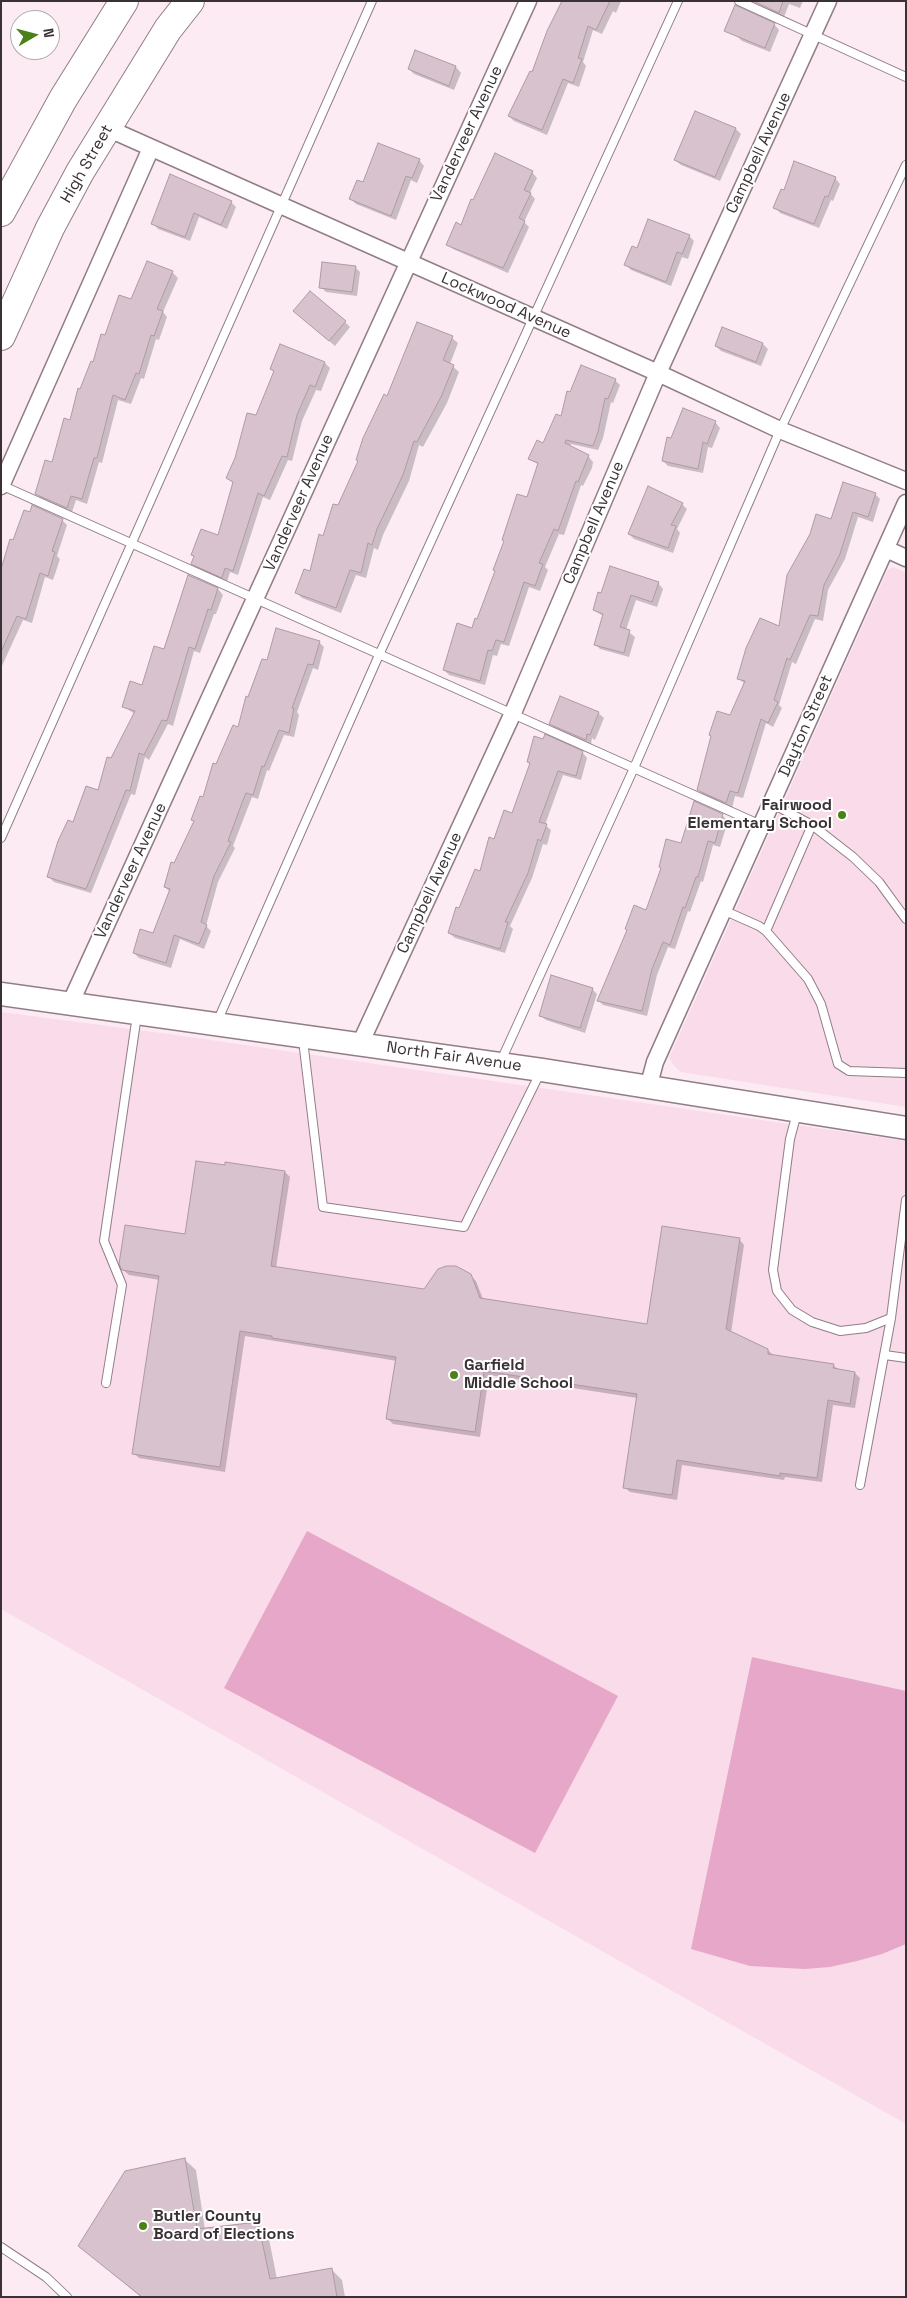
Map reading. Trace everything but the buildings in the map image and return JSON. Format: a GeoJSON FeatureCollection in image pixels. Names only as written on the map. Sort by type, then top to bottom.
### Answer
{"type":"FeatureCollection","features":[{"type":"Feature","properties":{"kind":"highway"},"geometry":{"type":"LineString","coordinates":[[1,212],[63,99],[124,1]]}},
{"type":"Feature","properties":{"kind":"highway","name":"High Street"},"geometry":{"type":"LineString","coordinates":[[1,336],[50,228],[107,128],[168,29],[190,1]]}},
{"type":"Feature","properties":{"kind":"street","name":"Vanderveer Avenue"},"geometry":{"type":"LineString","coordinates":[[70,1004],[528,1]]}},
{"type":"Feature","properties":{"kind":"street","name":"Campbell Avenue"},"geometry":{"type":"LineString","coordinates":[[360,1044],[512,715],[658,373],[828,1]]}},
{"type":"Feature","properties":{"kind":"street","name":"Lockwood Avenue"},"geometry":{"type":"LineString","coordinates":[[107,128],[658,373],[780,430],[906,481]]}},
{"type":"Feature","properties":{"kind":"street"},"geometry":{"type":"LineString","coordinates":[[1,485],[151,148]]}},
{"type":"Feature","properties":{"kind":"street","name":"Dayton Street"},"geometry":{"type":"LineString","coordinates":[[648,1088],[655,1062],[906,502]]}},
{"type":"Feature","properties":{"kind":"street"},"geometry":{"type":"LineString","coordinates":[[886,549],[906,558]]}},
{"type":"Feature","properties":{"kind":"street","name":"North Fair Avenue"},"geometry":{"type":"LineString","coordinates":[[1,994],[217,1022],[542,1070],[906,1128]]}},
{"type":"Feature","properties":{"kind":"lane"},"geometry":{"type":"LineString","coordinates":[[1,838],[372,1]]}},
{"type":"Feature","properties":{"kind":"lane"},"geometry":{"type":"LineString","coordinates":[[217,1022],[379,655],[678,1]]}},
{"type":"Feature","properties":{"kind":"lane"},"geometry":{"type":"LineString","coordinates":[[739,1],[812,36],[906,77]]}},
{"type":"Feature","properties":{"kind":"lane"},"geometry":{"type":"LineString","coordinates":[[500,1064],[634,768],[780,430],[906,165]]}},
{"type":"Feature","properties":{"kind":"lane"},"geometry":{"type":"LineString","coordinates":[[1,485],[256,598],[512,715],[761,824]]}},
{"type":"Feature","properties":{"kind":"lane"},"geometry":{"type":"LineString","coordinates":[[771,804],[812,826],[853,857],[879,882],[906,918]]}},
{"type":"Feature","properties":{"kind":"lane"},"geometry":{"type":"LineString","coordinates":[[766,932],[812,826]]}},
{"type":"Feature","properties":{"kind":"lane"},"geometry":{"type":"LineString","coordinates":[[723,910],[759,926],[808,979],[821,1004],[838,1064],[849,1071],[906,1073]]}},
{"type":"Feature","properties":{"kind":"lane"},"geometry":{"type":"LineString","coordinates":[[106,1383],[122,1285],[104,1241],[138,1013]]}},
{"type":"Feature","properties":{"kind":"lane"},"geometry":{"type":"LineString","coordinates":[[303,1035],[323,1207],[464,1227],[542,1070]]}},
{"type":"Feature","properties":{"kind":"lane"},"geometry":{"type":"LineString","coordinates":[[798,1111],[790,1139],[773,1270],[777,1290],[792,1310],[812,1322],[840,1331],[866,1328],[891,1318]]}},
{"type":"Feature","properties":{"kind":"lane"},"geometry":{"type":"LineString","coordinates":[[860,1485],[891,1318],[906,1200]]}},
{"type":"Feature","properties":{"kind":"lane"},"geometry":{"type":"LineString","coordinates":[[885,1355],[906,1358]]}},
{"type":"Feature","properties":{"kind":"lane"},"geometry":{"type":"LineString","coordinates":[[1,2247],[46,2276],[67,2297]]}},
{"type":"Feature","properties":{"kind":"shaded area","name":"Fairwood Elementary School"},"geometry":{"type":"Polygon","coordinates":[[[893,567],[906,572],[906,1107],[681,1072],[669,1058],[887,571],[893,567]]]}},
{"type":"Feature","properties":{"kind":"shaded area","name":"Garfield Middle School"},"geometry":{"type":"Polygon","coordinates":[[[1,1012],[169,1034],[906,1141],[906,2124],[1,1609],[1,1012]]]}},
{"type":"Feature","properties":{"kind":"shaded area"},"geometry":{"type":"Polygon","coordinates":[[[307,1531],[618,1696],[535,1853],[224,1688],[307,1531]]]}},
{"type":"Feature","properties":{"kind":"shaded area"},"geometry":{"type":"Polygon","coordinates":[[[752,1657],[906,1691],[906,1944],[882,1954],[857,1961],[830,1967],[805,1969],[750,1966],[691,1949],[752,1657]]]}},
{"type":"Feature","properties":{"kind":"place","name":"Fairwood Elementary School"},"geometry":{"type":"Point","coordinates":[842,815]}},
{"type":"Feature","properties":{"kind":"place","name":"Garfield Middle School"},"geometry":{"type":"Point","coordinates":[454,1375]}},
{"type":"Feature","properties":{"kind":"place","name":"Butler County Board of Elections"},"geometry":{"type":"Point","coordinates":[143,2226]}}]}
